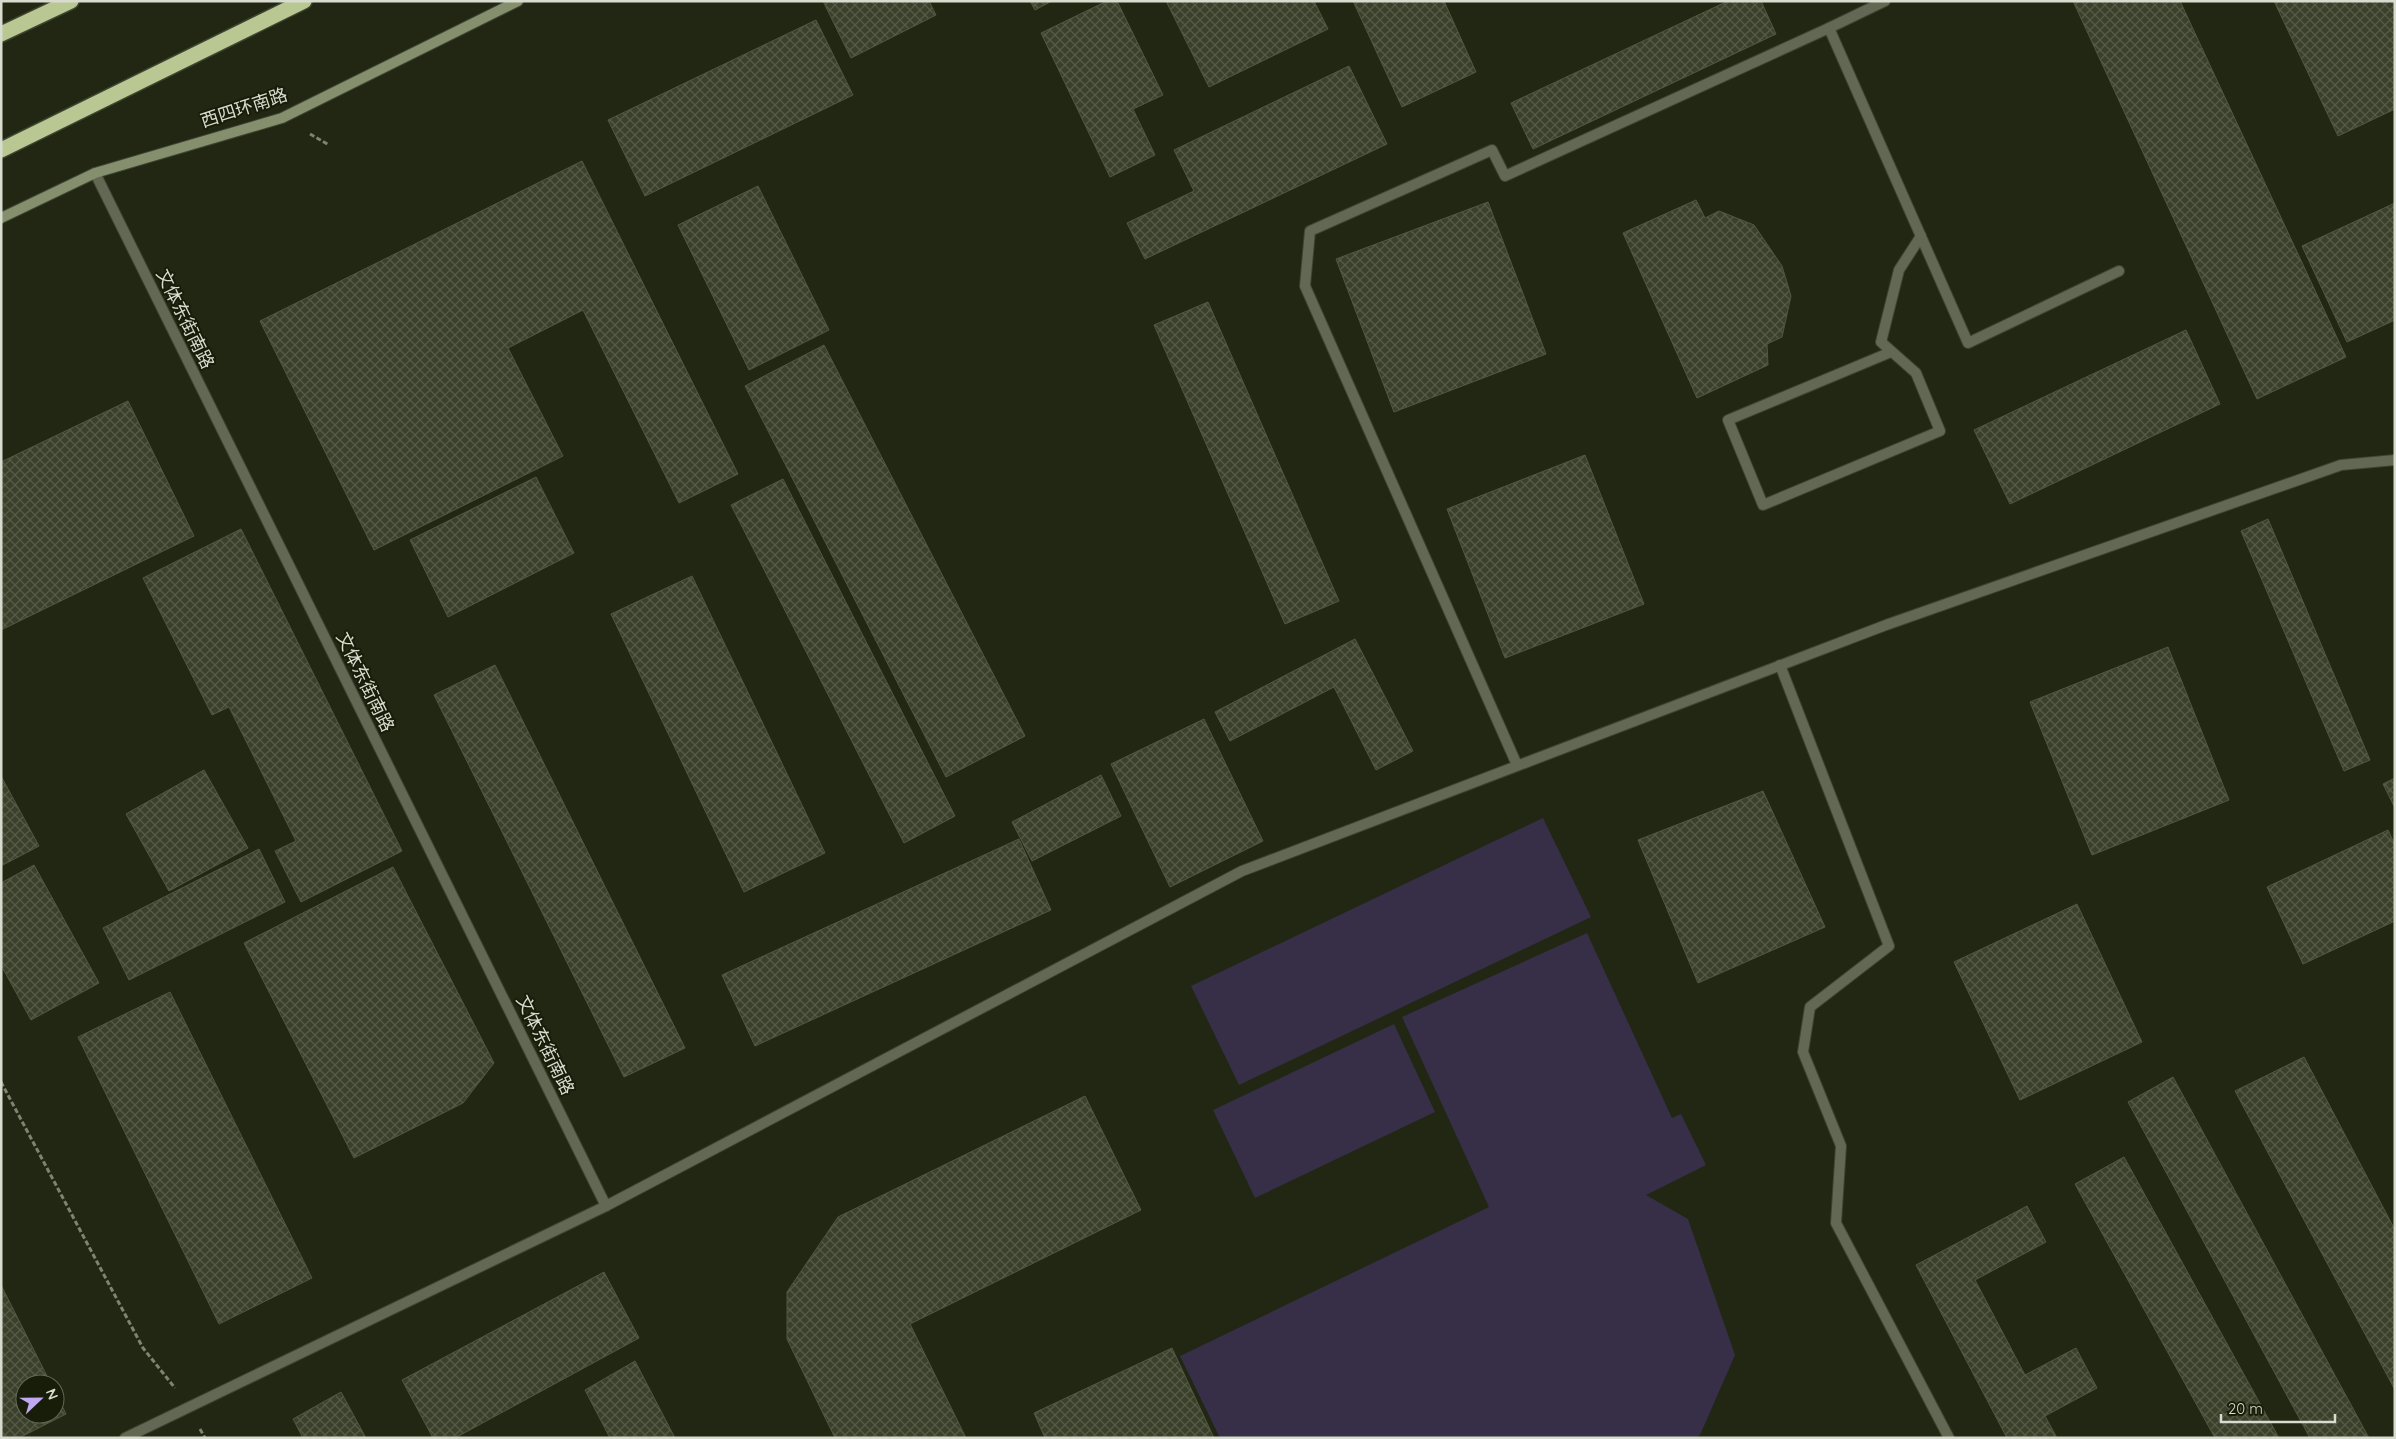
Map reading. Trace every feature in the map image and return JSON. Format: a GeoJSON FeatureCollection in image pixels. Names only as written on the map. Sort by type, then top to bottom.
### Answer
{"type":"FeatureCollection","features":[{"type":"Feature","properties":{"kind":"highway"},"geometry":{"type":"LineString","coordinates":[[1,34],[71,1]]}},
{"type":"Feature","properties":{"kind":"highway"},"geometry":{"type":"LineString","coordinates":[[1,150],[304,1]]}},
{"type":"Feature","properties":{"kind":"street","name":"西四环南路"},"geometry":{"type":"LineString","coordinates":[[1,218],[95,173],[282,118],[518,1]]}},
{"type":"Feature","properties":{"kind":"street"},"geometry":{"type":"LineString","coordinates":[[1517,765],[1305,286],[1310,231],[1492,150],[1505,176],[1885,1]]}},
{"type":"Feature","properties":{"kind":"street"},"geometry":{"type":"LineString","coordinates":[[1829,28],[1968,343],[2119,271]]}},
{"type":"Feature","properties":{"kind":"street","name":"文体东街南路"},"geometry":{"type":"LineString","coordinates":[[95,173],[606,1206]]}},
{"type":"Feature","properties":{"kind":"street"},"geometry":{"type":"LineString","coordinates":[[1891,352],[1728,420],[1762,505],[1940,431],[1916,373],[1881,342],[1899,270],[1921,236]]}},
{"type":"Feature","properties":{"kind":"street"},"geometry":{"type":"LineString","coordinates":[[125,1438],[606,1206],[1242,871],[1886,625],[2342,465],[2395,460]]}},
{"type":"Feature","properties":{"kind":"street"},"geometry":{"type":"LineString","coordinates":[[1780,665],[1889,946],[1810,1007],[1803,1052],[1841,1146],[1836,1223],[1949,1438]]}},
{"type":"Feature","properties":{"kind":"path"},"geometry":{"type":"LineString","coordinates":[[1,1082],[143,1348],[189,1406]]}},
{"type":"Feature","properties":{"kind":"shaded area"},"geometry":{"type":"Polygon","coordinates":[[[1543,818],[1591,917],[1239,1085],[1191,986],[1543,818]]]}},
{"type":"Feature","properties":{"kind":"shaded area"},"geometry":{"type":"Polygon","coordinates":[[[1587,933],[1672,1118],[1681,1114],[1706,1165],[1646,1195],[1688,1219],[1735,1355],[1700,1435],[1695,1438],[1220,1438],[1180,1356],[1489,1207],[1402,1017],[1587,933]]]}},
{"type":"Feature","properties":{"kind":"shaded area"},"geometry":{"type":"Polygon","coordinates":[[[1394,1024],[1435,1112],[1255,1198],[1213,1110],[1394,1024]]]}},
{"type":"Feature","properties":{"kind":"building"},"geometry":{"type":"Polygon","coordinates":[[[823,1],[929,1],[936,15],[851,58],[823,1]]]}},
{"type":"Feature","properties":{"kind":"building"},"geometry":{"type":"Polygon","coordinates":[[[1030,1],[1052,1],[1035,10],[1030,1]]]}},
{"type":"Feature","properties":{"kind":"building"},"geometry":{"type":"Polygon","coordinates":[[[1107,1],[1117,1],[1163,95],[1133,109],[1155,155],[1110,177],[1041,33],[1107,1]]]}},
{"type":"Feature","properties":{"kind":"building"},"geometry":{"type":"Polygon","coordinates":[[[1166,1],[1314,1],[1328,29],[1209,87],[1166,1]]]}},
{"type":"Feature","properties":{"kind":"building"},"geometry":{"type":"Polygon","coordinates":[[[1353,1],[1444,1],[1476,72],[1402,107],[1353,1]]]}},
{"type":"Feature","properties":{"kind":"building"},"geometry":{"type":"Polygon","coordinates":[[[1728,1],[1761,1],[1776,34],[1533,149],[1511,103],[1728,1]]]}},
{"type":"Feature","properties":{"kind":"building"},"geometry":{"type":"Polygon","coordinates":[[[2073,1],[2180,1],[2346,357],[2257,399],[2073,1]]]}},
{"type":"Feature","properties":{"kind":"building"},"geometry":{"type":"Polygon","coordinates":[[[2274,1],[2395,1],[2395,109],[2338,136],[2274,1]]]}},
{"type":"Feature","properties":{"kind":"building"},"geometry":{"type":"Polygon","coordinates":[[[816,20],[853,95],[645,196],[608,120],[816,20]]]}},
{"type":"Feature","properties":{"kind":"building"},"geometry":{"type":"Polygon","coordinates":[[[1349,66],[1387,144],[1145,259],[1127,223],[1194,191],[1174,150],[1349,66]]]}},
{"type":"Feature","properties":{"kind":"building"},"geometry":{"type":"Polygon","coordinates":[[[582,161],[738,474],[679,503],[583,310],[508,348],[563,456],[374,550],[260,321],[582,161]]]}},
{"type":"Feature","properties":{"kind":"building"},"geometry":{"type":"Polygon","coordinates":[[[758,186],[829,330],[749,370],[678,225],[758,186]]]}},
{"type":"Feature","properties":{"kind":"building"},"geometry":{"type":"Polygon","coordinates":[[[1696,200],[1705,218],[1719,211],[1754,225],[1782,266],[1791,296],[1782,337],[1767,344],[1768,365],[1697,398],[1623,233],[1696,200]]]}},
{"type":"Feature","properties":{"kind":"building"},"geometry":{"type":"Polygon","coordinates":[[[1488,202],[1546,354],[1394,412],[1336,259],[1488,202]]]}},
{"type":"Feature","properties":{"kind":"building"},"geometry":{"type":"Polygon","coordinates":[[[2395,203],[2395,320],[2347,342],[2302,246],[2395,203]]]}},
{"type":"Feature","properties":{"kind":"building"},"geometry":{"type":"Polygon","coordinates":[[[1208,302],[1339,601],[1285,624],[1154,325],[1208,302]]]}},
{"type":"Feature","properties":{"kind":"building"},"geometry":{"type":"Polygon","coordinates":[[[2186,330],[2220,404],[2010,504],[1974,430],[2186,330]]]}},
{"type":"Feature","properties":{"kind":"building"},"geometry":{"type":"Polygon","coordinates":[[[824,345],[1025,736],[946,777],[745,386],[824,345]]]}},
{"type":"Feature","properties":{"kind":"building"},"geometry":{"type":"Polygon","coordinates":[[[128,401],[194,536],[1,630],[1,462],[128,401]]]}},
{"type":"Feature","properties":{"kind":"building"},"geometry":{"type":"Polygon","coordinates":[[[1585,455],[1644,604],[1505,658],[1447,509],[1585,455]]]}},
{"type":"Feature","properties":{"kind":"building"},"geometry":{"type":"Polygon","coordinates":[[[536,477],[574,553],[448,617],[410,540],[536,477]]]}},
{"type":"Feature","properties":{"kind":"building"},"geometry":{"type":"Polygon","coordinates":[[[783,479],[955,816],[904,843],[731,505],[783,479]]]}},
{"type":"Feature","properties":{"kind":"building"},"geometry":{"type":"Polygon","coordinates":[[[2268,519],[2370,760],[2344,771],[2241,531],[2268,519]]]}},
{"type":"Feature","properties":{"kind":"building"},"geometry":{"type":"Polygon","coordinates":[[[241,529],[402,851],[301,902],[275,851],[296,841],[229,707],[212,715],[143,578],[241,529]]]}},
{"type":"Feature","properties":{"kind":"building"},"geometry":{"type":"Polygon","coordinates":[[[692,576],[825,853],[744,892],[611,614],[692,576]]]}},
{"type":"Feature","properties":{"kind":"building"},"geometry":{"type":"Polygon","coordinates":[[[1355,639],[1413,751],[1376,770],[1334,687],[1230,741],[1215,712],[1355,639]]]}},
{"type":"Feature","properties":{"kind":"building"},"geometry":{"type":"Polygon","coordinates":[[[2168,647],[2229,800],[2092,855],[2030,702],[2168,647]]]}},
{"type":"Feature","properties":{"kind":"building"},"geometry":{"type":"Polygon","coordinates":[[[495,665],[685,1048],[624,1077],[434,695],[495,665]]]}},
{"type":"Feature","properties":{"kind":"building"},"geometry":{"type":"Polygon","coordinates":[[[1204,719],[1263,841],[1170,887],[1111,764],[1204,719]]]}},
{"type":"Feature","properties":{"kind":"building"},"geometry":{"type":"Polygon","coordinates":[[[204,770],[248,848],[169,891],[126,814],[204,770]]]}},
{"type":"Feature","properties":{"kind":"building"},"geometry":{"type":"Polygon","coordinates":[[[1101,775],[1121,816],[1032,861],[1012,822],[1101,775]]]}},
{"type":"Feature","properties":{"kind":"building"},"geometry":{"type":"Polygon","coordinates":[[[1,776],[39,846],[1,866],[1,776]]]}},
{"type":"Feature","properties":{"kind":"building"},"geometry":{"type":"Polygon","coordinates":[[[2395,778],[2395,808],[2383,784],[2395,778]]]}},
{"type":"Feature","properties":{"kind":"building"},"geometry":{"type":"Polygon","coordinates":[[[1763,791],[1825,927],[1698,983],[1638,840],[1763,791]]]}},
{"type":"Feature","properties":{"kind":"building"},"geometry":{"type":"Polygon","coordinates":[[[2388,830],[2395,845],[2395,921],[2303,964],[2267,887],[2388,830]]]}},
{"type":"Feature","properties":{"kind":"building"},"geometry":{"type":"Polygon","coordinates":[[[1019,839],[1051,910],[755,1046],[722,975],[1019,839]]]}},
{"type":"Feature","properties":{"kind":"building"},"geometry":{"type":"Polygon","coordinates":[[[259,849],[285,902],[129,980],[103,928],[259,849]]]}},
{"type":"Feature","properties":{"kind":"building"},"geometry":{"type":"Polygon","coordinates":[[[34,865],[99,983],[31,1020],[1,965],[1,883],[34,865]]]}},
{"type":"Feature","properties":{"kind":"building"},"geometry":{"type":"Polygon","coordinates":[[[393,867],[494,1063],[463,1103],[354,1158],[244,943],[393,867]]]}},
{"type":"Feature","properties":{"kind":"building"},"geometry":{"type":"Polygon","coordinates":[[[2077,904],[2142,1042],[2020,1100],[1954,962],[2077,904]]]}},
{"type":"Feature","properties":{"kind":"building"},"geometry":{"type":"Polygon","coordinates":[[[170,992],[312,1278],[219,1324],[78,1037],[170,992]]]}},
{"type":"Feature","properties":{"kind":"building"},"geometry":{"type":"Polygon","coordinates":[[[2304,1057],[2395,1230],[2395,1390],[2235,1091],[2304,1057]]]}},
{"type":"Feature","properties":{"kind":"building"},"geometry":{"type":"Polygon","coordinates":[[[2173,1077],[2369,1438],[2310,1438],[2128,1102],[2173,1077]]]}},
{"type":"Feature","properties":{"kind":"building"},"geometry":{"type":"Polygon","coordinates":[[[1085,1096],[1141,1210],[910,1324],[966,1438],[835,1438],[787,1339],[787,1292],[838,1217],[1085,1096]]]}},
{"type":"Feature","properties":{"kind":"building"},"geometry":{"type":"Polygon","coordinates":[[[2124,1157],[2279,1438],[2215,1438],[2075,1184],[2124,1157]]]}},
{"type":"Feature","properties":{"kind":"building"},"geometry":{"type":"Polygon","coordinates":[[[2027,1206],[2046,1242],[1975,1280],[2025,1375],[2076,1348],[2097,1388],[2045,1416],[2057,1438],[2007,1438],[1916,1265],[2027,1206]]]}},
{"type":"Feature","properties":{"kind":"building"},"geometry":{"type":"Polygon","coordinates":[[[604,1272],[639,1338],[455,1438],[433,1438],[402,1380],[604,1272]]]}},
{"type":"Feature","properties":{"kind":"building"},"geometry":{"type":"Polygon","coordinates":[[[1,1285],[46,1374],[15,1374],[15,1424],[46,1424],[19,1438],[1,1438],[1,1285]]]}},
{"type":"Feature","properties":{"kind":"building"},"geometry":{"type":"Polygon","coordinates":[[[1172,1348],[1214,1438],[1045,1438],[1034,1413],[1172,1348]]]}},
{"type":"Feature","properties":{"kind":"building"},"geometry":{"type":"Polygon","coordinates":[[[635,1361],[675,1438],[610,1438],[585,1390],[635,1361]]]}},
{"type":"Feature","properties":{"kind":"building"},"geometry":{"type":"Polygon","coordinates":[[[341,1392],[366,1438],[303,1438],[293,1419],[341,1392]]]}}]}
